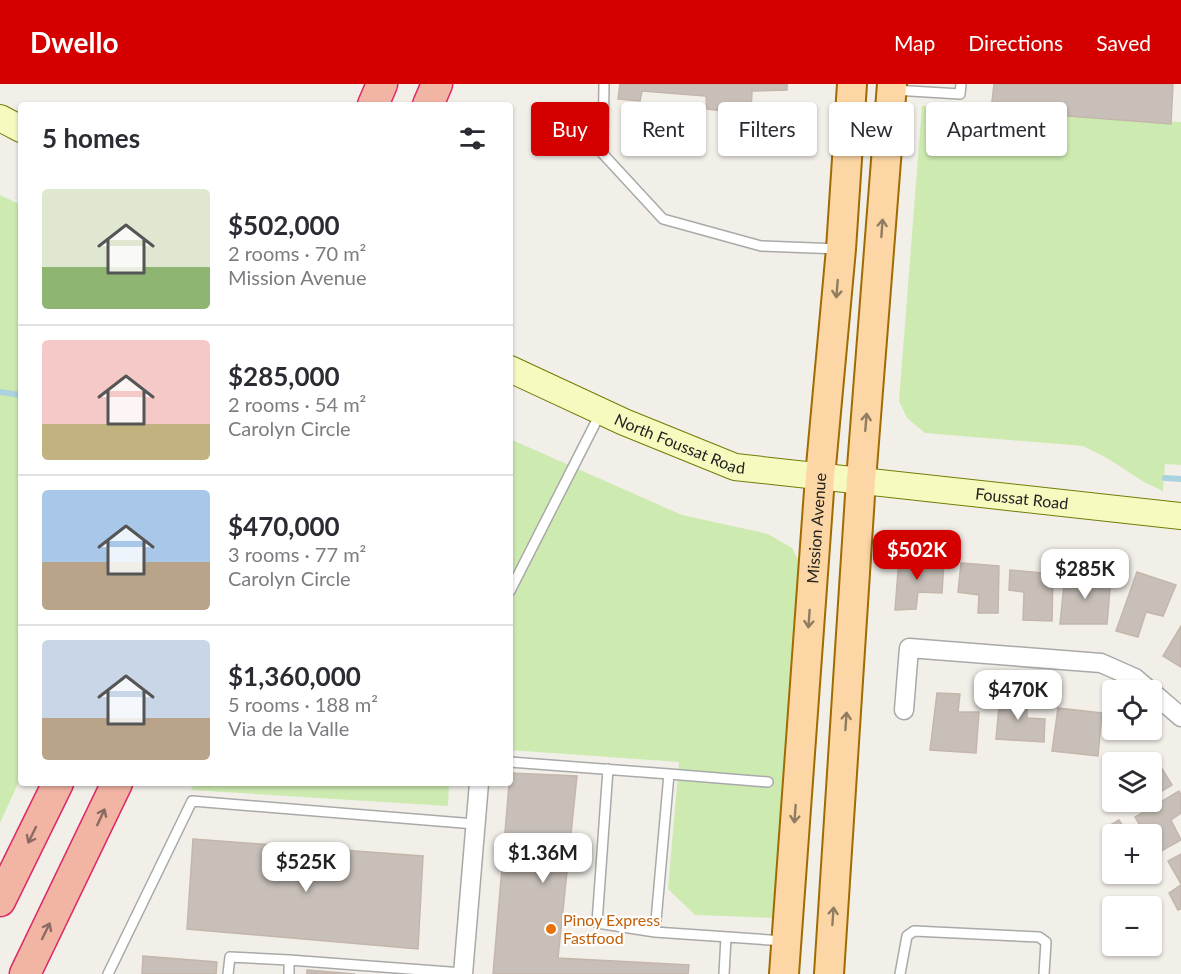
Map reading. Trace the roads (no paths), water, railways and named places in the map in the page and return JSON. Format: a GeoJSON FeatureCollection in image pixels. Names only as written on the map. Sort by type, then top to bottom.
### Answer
{"type":"FeatureCollection","features":[{"type":"Feature","properties":{"kind":"highway"},"geometry":{"type":"LineString","coordinates":[[374,102],[382,84]]}},
{"type":"Feature","properties":{"kind":"highway"},"geometry":{"type":"LineString","coordinates":[[429,102],[437,84]]}},
{"type":"Feature","properties":{"kind":"highway"},"geometry":{"type":"LineString","coordinates":[[0,901],[57,786]]}},
{"type":"Feature","properties":{"kind":"highway"},"geometry":{"type":"LineString","coordinates":[[25,974],[116,786]]}},
{"type":"Feature","properties":{"kind":"main road","name":"Mission Avenue"},"geometry":{"type":"LineString","coordinates":[[784,974],[820,477],[841,249],[852,84]]}},
{"type":"Feature","properties":{"kind":"main road"},"geometry":{"type":"LineString","coordinates":[[829,974],[861,480],[892,87]]}},
{"type":"Feature","properties":{"kind":"main road"},"geometry":{"type":"LineString","coordinates":[[0,118],[18,127]]}},
{"type":"Feature","properties":{"kind":"main road","name":"North Foussat Road"},"geometry":{"type":"LineString","coordinates":[[513,370],[602,412],[735,467],[861,480]]}},
{"type":"Feature","properties":{"kind":"main road","name":"Foussat Road"},"geometry":{"type":"LineString","coordinates":[[861,480],[1181,516]]}},
{"type":"Feature","properties":{"kind":"street"},"geometry":{"type":"LineString","coordinates":[[904,710],[909,648],[1101,663],[1137,680]]}},
{"type":"Feature","properties":{"kind":"street"},"geometry":{"type":"LineString","coordinates":[[1162,701],[1181,717]]}},
{"type":"Feature","properties":{"kind":"street"},"geometry":{"type":"LineString","coordinates":[[463,973],[479,786]]}},
{"type":"Feature","properties":{"kind":"lane"},"geometry":{"type":"LineString","coordinates":[[604,84],[603,154],[663,219],[761,246],[841,249]]}},
{"type":"Feature","properties":{"kind":"lane"},"geometry":{"type":"LineString","coordinates":[[892,87],[960,94],[961,84]]}},
{"type":"Feature","properties":{"kind":"lane"},"geometry":{"type":"LineString","coordinates":[[513,585],[602,412]]}},
{"type":"Feature","properties":{"kind":"lane"},"geometry":{"type":"LineString","coordinates":[[513,762],[768,782]]}},
{"type":"Feature","properties":{"kind":"lane"},"geometry":{"type":"LineString","coordinates":[[608,769],[597,923],[655,932],[787,941]]}},
{"type":"Feature","properties":{"kind":"lane"},"geometry":{"type":"LineString","coordinates":[[655,932],[669,774]]}},
{"type":"Feature","properties":{"kind":"lane"},"geometry":{"type":"LineString","coordinates":[[108,974],[192,801],[475,825]]}},
{"type":"Feature","properties":{"kind":"lane"},"geometry":{"type":"LineString","coordinates":[[900,974],[907,936],[914,931],[1039,937],[1046,942],[1044,974]]}},
{"type":"Feature","properties":{"kind":"lane"},"geometry":{"type":"LineString","coordinates":[[724,974],[726,937]]}},
{"type":"Feature","properties":{"kind":"lane"},"geometry":{"type":"LineString","coordinates":[[228,974],[230,957],[418,972],[463,973]]}},
{"type":"Feature","properties":{"kind":"lane"},"geometry":{"type":"LineString","coordinates":[[289,974],[290,960]]}},
{"type":"Feature","properties":{"kind":"waterway"},"geometry":{"type":"LineString","coordinates":[[0,392],[18,395]]}},
{"type":"Feature","properties":{"kind":"waterway"},"geometry":{"type":"LineString","coordinates":[[1165,478],[1181,479]]}},
{"type":"Feature","properties":{"kind":"place","name":"Pinoy Express Fastfood"},"geometry":{"type":"Point","coordinates":[551,929]}}]}
